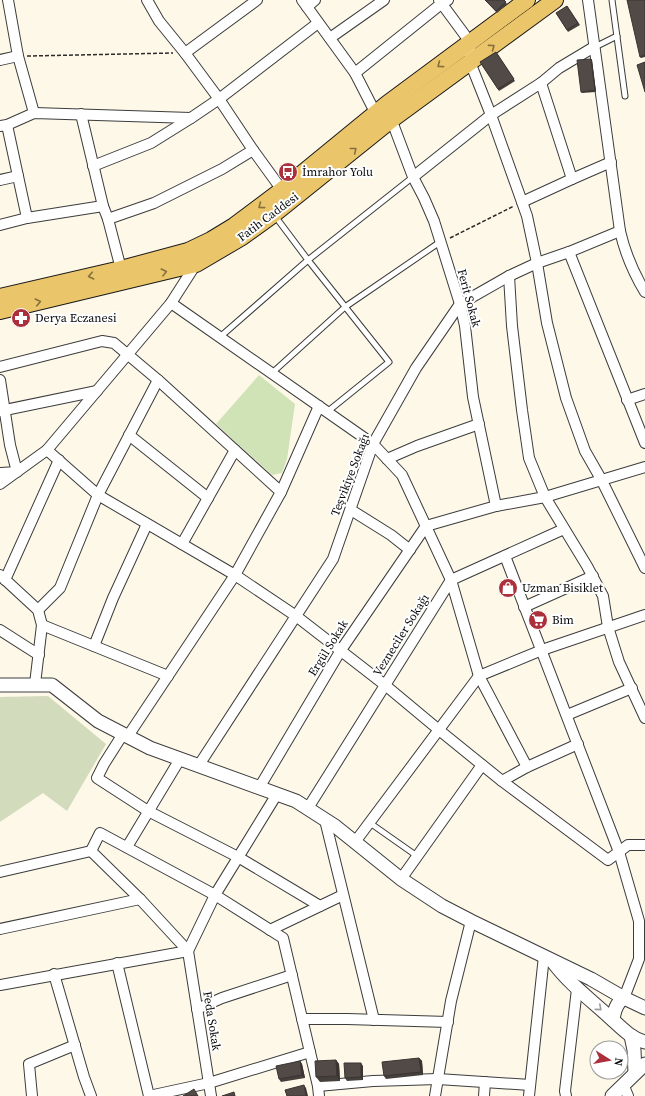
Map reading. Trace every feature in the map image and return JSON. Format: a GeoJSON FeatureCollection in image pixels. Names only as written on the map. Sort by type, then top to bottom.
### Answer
{"type":"FeatureCollection","features":[{"type":"Feature","properties":{"kind":"main road"},"geometry":{"type":"LineString","coordinates":[[0,297],[121,269],[188,251],[211,240],[234,226],[282,190],[335,156],[470,42],[527,0]]}},
{"type":"Feature","properties":{"kind":"main road"},"geometry":{"type":"LineString","coordinates":[[385,113],[470,62],[555,0]]}},
{"type":"Feature","properties":{"kind":"main road","name":"Fatih Caddesi"},"geometry":{"type":"LineString","coordinates":[[0,311],[196,264],[242,237],[274,214],[335,156]]}},
{"type":"Feature","properties":{"kind":"street"},"geometry":{"type":"LineString","coordinates":[[8,0],[18,56],[34,113]]}},
{"type":"Feature","properties":{"kind":"street"},"geometry":{"type":"LineString","coordinates":[[147,0],[159,21],[185,53],[282,190]]}},
{"type":"Feature","properties":{"kind":"street"},"geometry":{"type":"LineString","coordinates":[[185,53],[257,0]]}},
{"type":"Feature","properties":{"kind":"street"},"geometry":{"type":"LineString","coordinates":[[305,4],[316,0]]}},
{"type":"Feature","properties":{"kind":"street"},"geometry":{"type":"LineString","coordinates":[[330,38],[384,0]]}},
{"type":"Feature","properties":{"kind":"street"},"geometry":{"type":"LineString","coordinates":[[588,0],[620,231],[625,252],[632,269],[645,292]]}},
{"type":"Feature","properties":{"kind":"street"},"geometry":{"type":"LineString","coordinates":[[355,73],[443,1],[470,42],[470,62],[491,115],[527,216],[547,323],[566,398],[585,451],[601,479],[645,568]]}},
{"type":"Feature","properties":{"kind":"street","name":"Ferit Sokak"},"geometry":{"type":"LineString","coordinates":[[305,4],[385,113],[434,221],[460,304],[465,326],[473,397],[496,506]]}},
{"type":"Feature","properties":{"kind":"street"},"geometry":{"type":"LineString","coordinates":[[93,166],[151,143],[191,118],[318,23]]}},
{"type":"Feature","properties":{"kind":"street"},"geometry":{"type":"LineString","coordinates":[[413,177],[491,115],[541,83],[559,68],[594,47]]}},
{"type":"Feature","properties":{"kind":"street"},"geometry":{"type":"LineString","coordinates":[[0,60],[18,56]]}},
{"type":"Feature","properties":{"kind":"street"},"geometry":{"type":"LineString","coordinates":[[541,83],[572,179]]}},
{"type":"Feature","properties":{"kind":"street"},"geometry":{"type":"LineString","coordinates":[[27,218],[18,176],[4,125],[34,113],[191,118]]}},
{"type":"Feature","properties":{"kind":"street"},"geometry":{"type":"LineString","coordinates":[[81,114],[103,206],[108,219],[121,269]]}},
{"type":"Feature","properties":{"kind":"street"},"geometry":{"type":"LineString","coordinates":[[108,219],[154,203],[222,169],[253,150]]}},
{"type":"Feature","properties":{"kind":"street"},"geometry":{"type":"LineString","coordinates":[[522,202],[611,162]]}},
{"type":"Feature","properties":{"kind":"street"},"geometry":{"type":"LineString","coordinates":[[0,180],[18,176]]}},
{"type":"Feature","properties":{"kind":"street"},"geometry":{"type":"LineString","coordinates":[[0,225],[27,218],[103,206]]}},
{"type":"Feature","properties":{"kind":"street","name":"Teşvikiye Sokağı"},"geometry":{"type":"LineString","coordinates":[[199,766],[333,559],[373,444],[416,368],[460,304],[508,276],[537,263],[569,252],[620,231]]}},
{"type":"Feature","properties":{"kind":"street"},"geometry":{"type":"LineString","coordinates":[[569,252],[645,443]]}},
{"type":"Feature","properties":{"kind":"street"},"geometry":{"type":"LineString","coordinates":[[0,484],[47,450],[171,303],[196,264]]}},
{"type":"Feature","properties":{"kind":"street"},"geometry":{"type":"LineString","coordinates":[[508,276],[512,326],[529,458],[544,497],[593,576],[603,596],[608,627],[619,662],[645,718]]}},
{"type":"Feature","properties":{"kind":"street"},"geometry":{"type":"LineString","coordinates":[[171,303],[373,444],[402,475],[451,580],[480,676],[528,767]]}},
{"type":"Feature","properties":{"kind":"street"},"geometry":{"type":"LineString","coordinates":[[0,367],[102,342],[114,343],[158,380],[281,492]]}},
{"type":"Feature","properties":{"kind":"street"},"geometry":{"type":"LineString","coordinates":[[0,380],[2,410],[17,472]]}},
{"type":"Feature","properties":{"kind":"street"},"geometry":{"type":"LineString","coordinates":[[38,610],[60,588],[98,495],[158,380]]}},
{"type":"Feature","properties":{"kind":"street"},"geometry":{"type":"LineString","coordinates":[[2,410],[97,391]]}},
{"type":"Feature","properties":{"kind":"street"},"geometry":{"type":"LineString","coordinates":[[627,400],[645,394]]}},
{"type":"Feature","properties":{"kind":"street"},"geometry":{"type":"LineString","coordinates":[[320,906],[238,858],[148,811],[97,778],[104,764],[168,676],[235,575],[281,492],[323,409]]}},
{"type":"Feature","properties":{"kind":"street"},"geometry":{"type":"LineString","coordinates":[[387,459],[417,446],[478,424]]}},
{"type":"Feature","properties":{"kind":"street"},"geometry":{"type":"LineString","coordinates":[[129,435],[208,498]]}},
{"type":"Feature","properties":{"kind":"street"},"geometry":{"type":"LineString","coordinates":[[47,450],[98,495],[235,575],[296,616],[385,685],[502,781],[608,860],[628,845],[645,845]]}},
{"type":"Feature","properties":{"kind":"street"},"geometry":{"type":"LineString","coordinates":[[182,544],[235,450]]}},
{"type":"Feature","properties":{"kind":"street"},"geometry":{"type":"LineString","coordinates":[[35,684],[42,625],[38,610],[3,577],[59,460]]}},
{"type":"Feature","properties":{"kind":"street"},"geometry":{"type":"LineString","coordinates":[[426,526],[496,506],[544,497],[645,467]]}},
{"type":"Feature","properties":{"kind":"street"},"geometry":{"type":"LineString","coordinates":[[0,473],[17,472]]}},
{"type":"Feature","properties":{"kind":"street"},"geometry":{"type":"LineString","coordinates":[[350,510],[391,535],[410,550]]}},
{"type":"Feature","properties":{"kind":"street"},"geometry":{"type":"LineString","coordinates":[[94,646],[113,598],[147,524]]}},
{"type":"Feature","properties":{"kind":"street","name":"Ergül Sokak"},"geometry":{"type":"LineString","coordinates":[[259,788],[340,650],[426,526]]}},
{"type":"Feature","properties":{"kind":"street"},"geometry":{"type":"LineString","coordinates":[[451,580],[564,529]]}},
{"type":"Feature","properties":{"kind":"street"},"geometry":{"type":"LineString","coordinates":[[505,556],[619,852],[639,921],[642,924],[642,940],[639,959],[624,998],[615,1007],[613,1020]]}},
{"type":"Feature","properties":{"kind":"street"},"geometry":{"type":"LineString","coordinates":[[524,607],[593,576]]}},
{"type":"Feature","properties":{"kind":"street","name":"Vezneciler Sokağı"},"geometry":{"type":"LineString","coordinates":[[308,808],[451,580]]}},
{"type":"Feature","properties":{"kind":"street"},"geometry":{"type":"LineString","coordinates":[[355,842],[480,676],[542,650],[645,615]]}},
{"type":"Feature","properties":{"kind":"street"},"geometry":{"type":"LineString","coordinates":[[42,625],[168,676]]}},
{"type":"Feature","properties":{"kind":"street"},"geometry":{"type":"LineString","coordinates":[[0,630],[39,654]]}},
{"type":"Feature","properties":{"kind":"street"},"geometry":{"type":"LineString","coordinates":[[0,685],[52,685],[98,721],[150,748],[296,801],[325,820],[401,878],[442,906],[471,922],[591,979],[624,998],[644,1006]]}},
{"type":"Feature","properties":{"kind":"street"},"geometry":{"type":"LineString","coordinates":[[567,715],[632,688]]}},
{"type":"Feature","properties":{"kind":"street"},"geometry":{"type":"LineString","coordinates":[[502,781],[528,767],[578,744]]}},
{"type":"Feature","properties":{"kind":"street"},"geometry":{"type":"LineString","coordinates":[[127,847],[180,759]]}},
{"type":"Feature","properties":{"kind":"street"},"geometry":{"type":"LineString","coordinates":[[401,878],[482,765]]}},
{"type":"Feature","properties":{"kind":"street"},"geometry":{"type":"LineString","coordinates":[[188,950],[215,895],[277,794]]}},
{"type":"Feature","properties":{"kind":"street"},"geometry":{"type":"LineString","coordinates":[[325,820],[374,1020]]}},
{"type":"Feature","properties":{"kind":"street"},"geometry":{"type":"LineString","coordinates":[[91,851],[100,833],[215,895],[283,938],[318,1091],[373,1081],[438,1079],[530,1085]]}},
{"type":"Feature","properties":{"kind":"street"},"geometry":{"type":"LineString","coordinates":[[0,872],[91,851]]}},
{"type":"Feature","properties":{"kind":"street"},"geometry":{"type":"LineString","coordinates":[[91,851],[140,899],[188,950]]}},
{"type":"Feature","properties":{"kind":"street"},"geometry":{"type":"LineString","coordinates":[[270,930],[343,895]]}},
{"type":"Feature","properties":{"kind":"street"},"geometry":{"type":"LineString","coordinates":[[0,929],[140,899]]}},
{"type":"Feature","properties":{"kind":"street"},"geometry":{"type":"LineString","coordinates":[[435,1096],[451,1001],[471,922]]}},
{"type":"Feature","properties":{"kind":"street"},"geometry":{"type":"LineString","coordinates":[[0,985],[188,950]]}},
{"type":"Feature","properties":{"kind":"street","name":"Feda Sokak"},"geometry":{"type":"LineString","coordinates":[[188,950],[211,1096]]}},
{"type":"Feature","properties":{"kind":"street"},"geometry":{"type":"LineString","coordinates":[[548,958],[565,978],[631,1036],[645,1042]]}},
{"type":"Feature","properties":{"kind":"street"},"geometry":{"type":"LineString","coordinates":[[529,1096],[548,958]]}},
{"type":"Feature","properties":{"kind":"street"},"geometry":{"type":"LineString","coordinates":[[118,963],[149,1096],[209,1083],[310,1052]]}},
{"type":"Feature","properties":{"kind":"street"},"geometry":{"type":"LineString","coordinates":[[54,974],[91,1096]]}},
{"type":"Feature","properties":{"kind":"street"},"geometry":{"type":"LineString","coordinates":[[197,1009],[222,998],[292,975]]}},
{"type":"Feature","properties":{"kind":"street"},"geometry":{"type":"LineString","coordinates":[[566,1096],[565,1091],[577,989]]}},
{"type":"Feature","properties":{"kind":"street"},"geometry":{"type":"LineString","coordinates":[[302,1019],[448,1022]]}},
{"type":"Feature","properties":{"kind":"street"},"geometry":{"type":"LineString","coordinates":[[631,1036],[634,1050],[635,1073]]}},
{"type":"Feature","properties":{"kind":"street"},"geometry":{"type":"LineString","coordinates":[[32,1096],[29,1064],[75,1045]]}},
{"type":"Feature","properties":{"kind":"street"},"geometry":{"type":"LineString","coordinates":[[612,1096],[626,1090],[635,1073],[645,1064]]}},
{"type":"Feature","properties":{"kind":"street"},"geometry":{"type":"LineString","coordinates":[[484,1096],[485,1082]]}},
{"type":"Feature","properties":{"kind":"lane"},"geometry":{"type":"LineString","coordinates":[[612,0],[625,96]]}},
{"type":"Feature","properties":{"kind":"lane"},"geometry":{"type":"LineString","coordinates":[[594,47],[617,36]]}},
{"type":"Feature","properties":{"kind":"lane"},"geometry":{"type":"LineString","coordinates":[[220,337],[308,260],[413,177]]}},
{"type":"Feature","properties":{"kind":"lane"},"geometry":{"type":"LineString","coordinates":[[274,214],[308,260],[389,362],[323,409]]}},
{"type":"Feature","properties":{"kind":"lane"},"geometry":{"type":"LineString","coordinates":[[272,373],[345,307],[440,242]]}},
{"type":"Feature","properties":{"kind":"lane"},"geometry":{"type":"LineString","coordinates":[[370,823],[417,856]]}},
{"type":"Feature","properties":{"kind":"path"},"geometry":{"type":"LineString","coordinates":[[18,56],[185,53]]}},
{"type":"Feature","properties":{"kind":"path"},"geometry":{"type":"LineString","coordinates":[[440,242],[522,202]]}},
{"type":"Feature","properties":{"kind":"green space"},"geometry":{"type":"Polygon","coordinates":[[[259,375],[295,404],[287,459],[282,473],[272,475],[216,424],[259,375]]]}},
{"type":"Feature","properties":{"kind":"green space"},"geometry":{"type":"Polygon","coordinates":[[[48,696],[106,744],[67,811],[43,793],[0,822],[0,697],[48,696]]]}},
{"type":"Feature","properties":{"kind":"building"},"geometry":{"type":"Polygon","coordinates":[[[485,0],[504,0],[506,2],[496,11],[485,0]]]}},
{"type":"Feature","properties":{"kind":"building"},"geometry":{"type":"Polygon","coordinates":[[[627,0],[645,0],[645,55],[640,57],[627,0]]]}},
{"type":"Feature","properties":{"kind":"building"},"geometry":{"type":"Polygon","coordinates":[[[567,6],[578,23],[567,30],[556,13],[567,6]]]}},
{"type":"Feature","properties":{"kind":"building"},"geometry":{"type":"Polygon","coordinates":[[[496,52],[514,79],[498,89],[480,62],[496,52]]]}},
{"type":"Feature","properties":{"kind":"building"},"geometry":{"type":"Polygon","coordinates":[[[591,59],[595,90],[581,92],[577,60],[591,59]]]}},
{"type":"Feature","properties":{"kind":"building"},"geometry":{"type":"Polygon","coordinates":[[[645,62],[645,92],[637,65],[645,62]]]}},
{"type":"Feature","properties":{"kind":"building"},"geometry":{"type":"Polygon","coordinates":[[[419,1058],[421,1072],[384,1076],[382,1062],[419,1058]]]}},
{"type":"Feature","properties":{"kind":"building"},"geometry":{"type":"Polygon","coordinates":[[[336,1060],[337,1076],[316,1077],[315,1061],[336,1060]]]}},
{"type":"Feature","properties":{"kind":"building"},"geometry":{"type":"Polygon","coordinates":[[[300,1061],[302,1075],[279,1079],[276,1066],[300,1061]]]}},
{"type":"Feature","properties":{"kind":"building"},"geometry":{"type":"Polygon","coordinates":[[[344,1063],[361,1063],[361,1077],[345,1078],[344,1063]]]}},
{"type":"Feature","properties":{"kind":"building"},"geometry":{"type":"Polygon","coordinates":[[[304,1085],[306,1096],[287,1096],[285,1090],[304,1085]]]}},
{"type":"Feature","properties":{"kind":"building"},"geometry":{"type":"Polygon","coordinates":[[[194,1089],[198,1096],[183,1096],[194,1089]]]}},
{"type":"Feature","properties":{"kind":"building"},"geometry":{"type":"Polygon","coordinates":[[[234,1092],[235,1096],[222,1096],[234,1092]]]}},
{"type":"Feature","properties":{"kind":"place","name":"İmrahor Yolu"},"geometry":{"type":"Point","coordinates":[288,172]}},
{"type":"Feature","properties":{"kind":"place","name":"Derya Eczanesi"},"geometry":{"type":"Point","coordinates":[21,318]}},
{"type":"Feature","properties":{"kind":"place","name":"Uzman Bisiklet"},"geometry":{"type":"Point","coordinates":[508,588]}},
{"type":"Feature","properties":{"kind":"place","name":"Bim"},"geometry":{"type":"Point","coordinates":[538,620]}}]}
